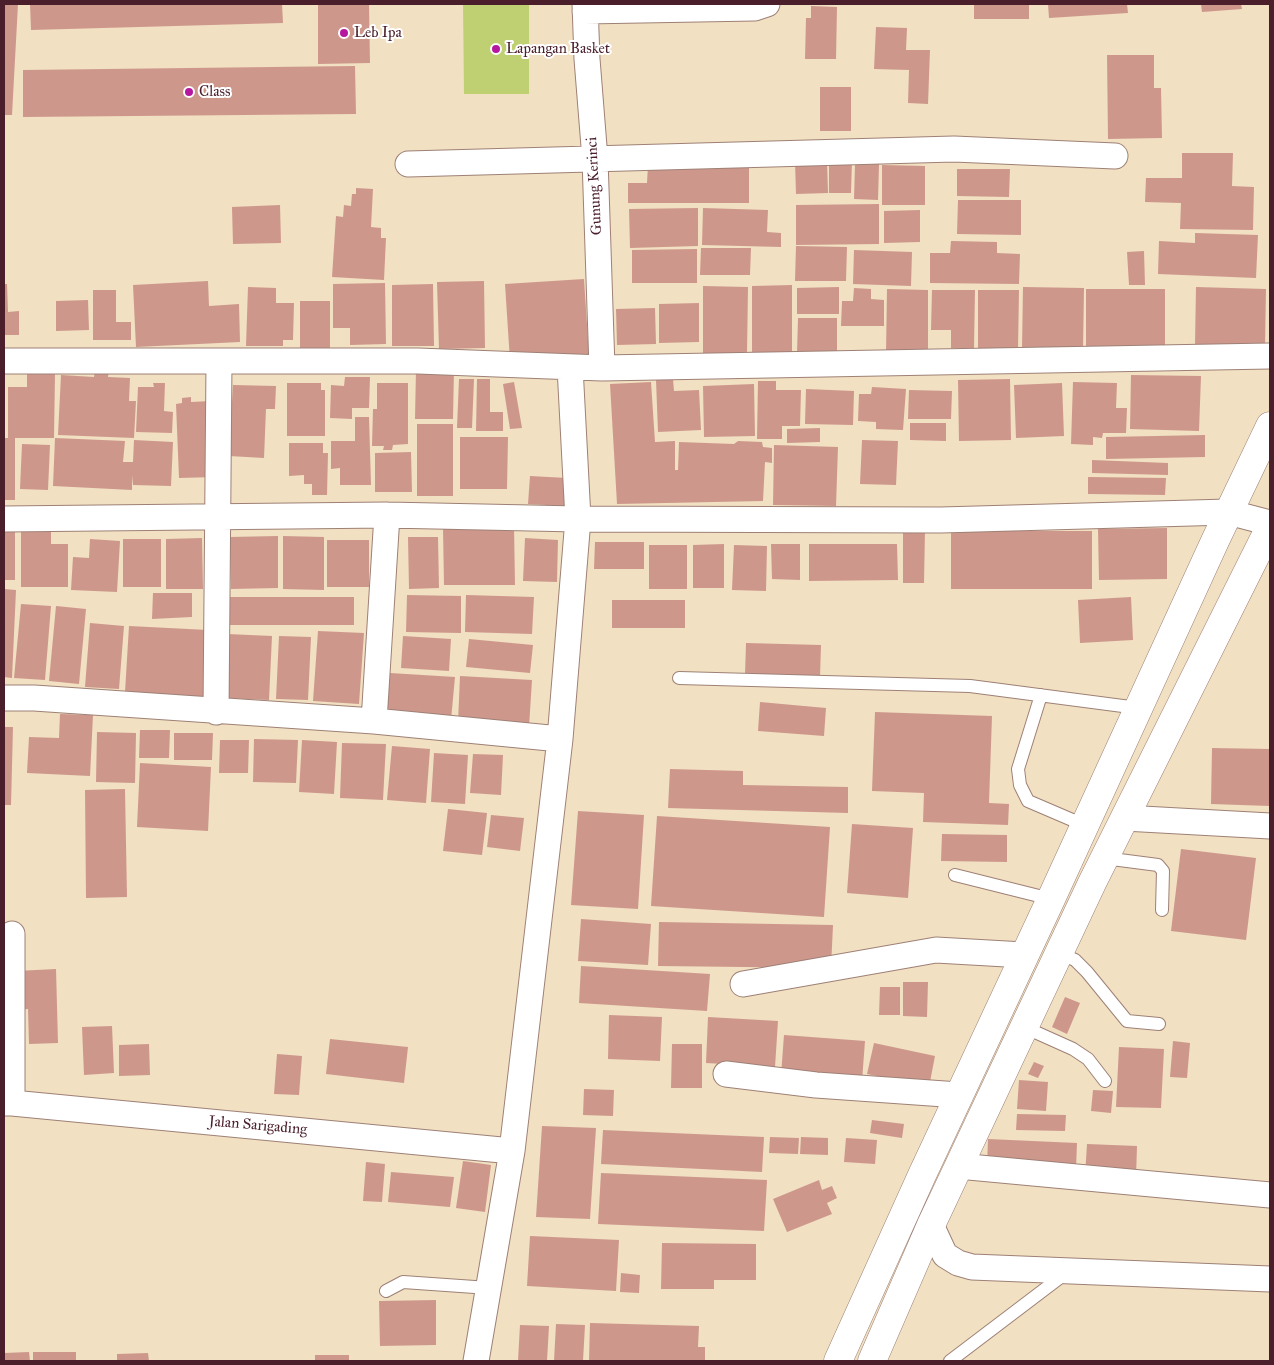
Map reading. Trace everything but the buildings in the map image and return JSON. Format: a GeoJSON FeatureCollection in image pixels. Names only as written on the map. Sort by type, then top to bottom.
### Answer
{"type":"FeatureCollection","features":[{"type":"Feature","properties":{"kind":"main road"},"geometry":{"type":"LineString","coordinates":[[838,1361],[1228,512],[1270,426]]}},
{"type":"Feature","properties":{"kind":"main road"},"geometry":{"type":"LineString","coordinates":[[872,1361],[930,1225],[1092,883],[1270,527]]}},
{"type":"Feature","properties":{"kind":"main road"},"geometry":{"type":"LineString","coordinates":[[1063,872],[1092,883]]}},
{"type":"Feature","properties":{"kind":"street"},"geometry":{"type":"LineString","coordinates":[[585,8],[755,8],[767,4]]}},
{"type":"Feature","properties":{"kind":"street","name":"Gunung Kerinci"},"geometry":{"type":"LineString","coordinates":[[585,8],[595,159],[602,368]]}},
{"type":"Feature","properties":{"kind":"street"},"geometry":{"type":"LineString","coordinates":[[408,164],[954,148],[1115,156]]}},
{"type":"Feature","properties":{"kind":"street"},"geometry":{"type":"LineString","coordinates":[[4,361],[418,361],[602,368],[1270,356]]}},
{"type":"Feature","properties":{"kind":"street"},"geometry":{"type":"LineString","coordinates":[[216,712],[219,362]]}},
{"type":"Feature","properties":{"kind":"street"},"geometry":{"type":"LineString","coordinates":[[476,1361],[512,1151],[560,739],[578,519],[570,368]]}},
{"type":"Feature","properties":{"kind":"street"},"geometry":{"type":"LineString","coordinates":[[4,519],[387,516],[578,519],[942,520],[1228,512],[1270,522]]}},
{"type":"Feature","properties":{"kind":"street"},"geometry":{"type":"LineString","coordinates":[[374,721],[387,516]]}},
{"type":"Feature","properties":{"kind":"street"},"geometry":{"type":"LineString","coordinates":[[4,698],[34,698],[216,712],[374,721],[560,739]]}},
{"type":"Feature","properties":{"kind":"street"},"geometry":{"type":"LineString","coordinates":[[1124,818],[1270,826]]}},
{"type":"Feature","properties":{"kind":"street"},"geometry":{"type":"LineString","coordinates":[[8,1103],[12,934]]}},
{"type":"Feature","properties":{"kind":"street"},"geometry":{"type":"LineString","coordinates":[[743,984],[936,950],[1024,955]]}},
{"type":"Feature","properties":{"kind":"street"},"geometry":{"type":"LineString","coordinates":[[726,1074],[816,1085],[959,1095]]}},
{"type":"Feature","properties":{"kind":"street","name":"Jalan Sarigading"},"geometry":{"type":"LineString","coordinates":[[8,1103],[512,1151]]}},
{"type":"Feature","properties":{"kind":"street"},"geometry":{"type":"LineString","coordinates":[[958,1166],[1270,1195]]}},
{"type":"Feature","properties":{"kind":"street"},"geometry":{"type":"LineString","coordinates":[[930,1225],[945,1256],[958,1263],[972,1267],[1270,1279]]}},
{"type":"Feature","properties":{"kind":"lane"},"geometry":{"type":"LineString","coordinates":[[679,678],[970,686],[1138,708]]}},
{"type":"Feature","properties":{"kind":"lane"},"geometry":{"type":"LineString","coordinates":[[1041,695],[1018,769],[1020,785],[1028,800],[1084,825]]}},
{"type":"Feature","properties":{"kind":"lane"},"geometry":{"type":"LineString","coordinates":[[1104,858],[1158,865],[1163,871],[1162,910]]}},
{"type":"Feature","properties":{"kind":"lane"},"geometry":{"type":"LineString","coordinates":[[955,875],[1050,899]]}},
{"type":"Feature","properties":{"kind":"lane"},"geometry":{"type":"LineString","coordinates":[[1059,953],[1075,960],[1087,972],[1127,1021],[1159,1024]]}},
{"type":"Feature","properties":{"kind":"lane"},"geometry":{"type":"LineString","coordinates":[[1024,1028],[1081,1054],[1088,1059],[1105,1082]]}},
{"type":"Feature","properties":{"kind":"lane"},"geometry":{"type":"LineString","coordinates":[[950,1361],[1068,1272]]}},
{"type":"Feature","properties":{"kind":"lane"},"geometry":{"type":"LineString","coordinates":[[386,1291],[403,1282],[489,1288]]}},
{"type":"Feature","properties":{"kind":"green space","name":"Lapangan Basket"},"geometry":{"type":"Polygon","coordinates":[[[463,4],[529,4],[529,94],[464,94],[463,4]]]}},
{"type":"Feature","properties":{"kind":"place","name":"Leb Ipa"},"geometry":{"type":"Point","coordinates":[344,33]}},
{"type":"Feature","properties":{"kind":"place","name":"Lapangan Basket"},"geometry":{"type":"Point","coordinates":[496,49]}},
{"type":"Feature","properties":{"kind":"place","name":"Class"},"geometry":{"type":"Point","coordinates":[189,92]}}]}
